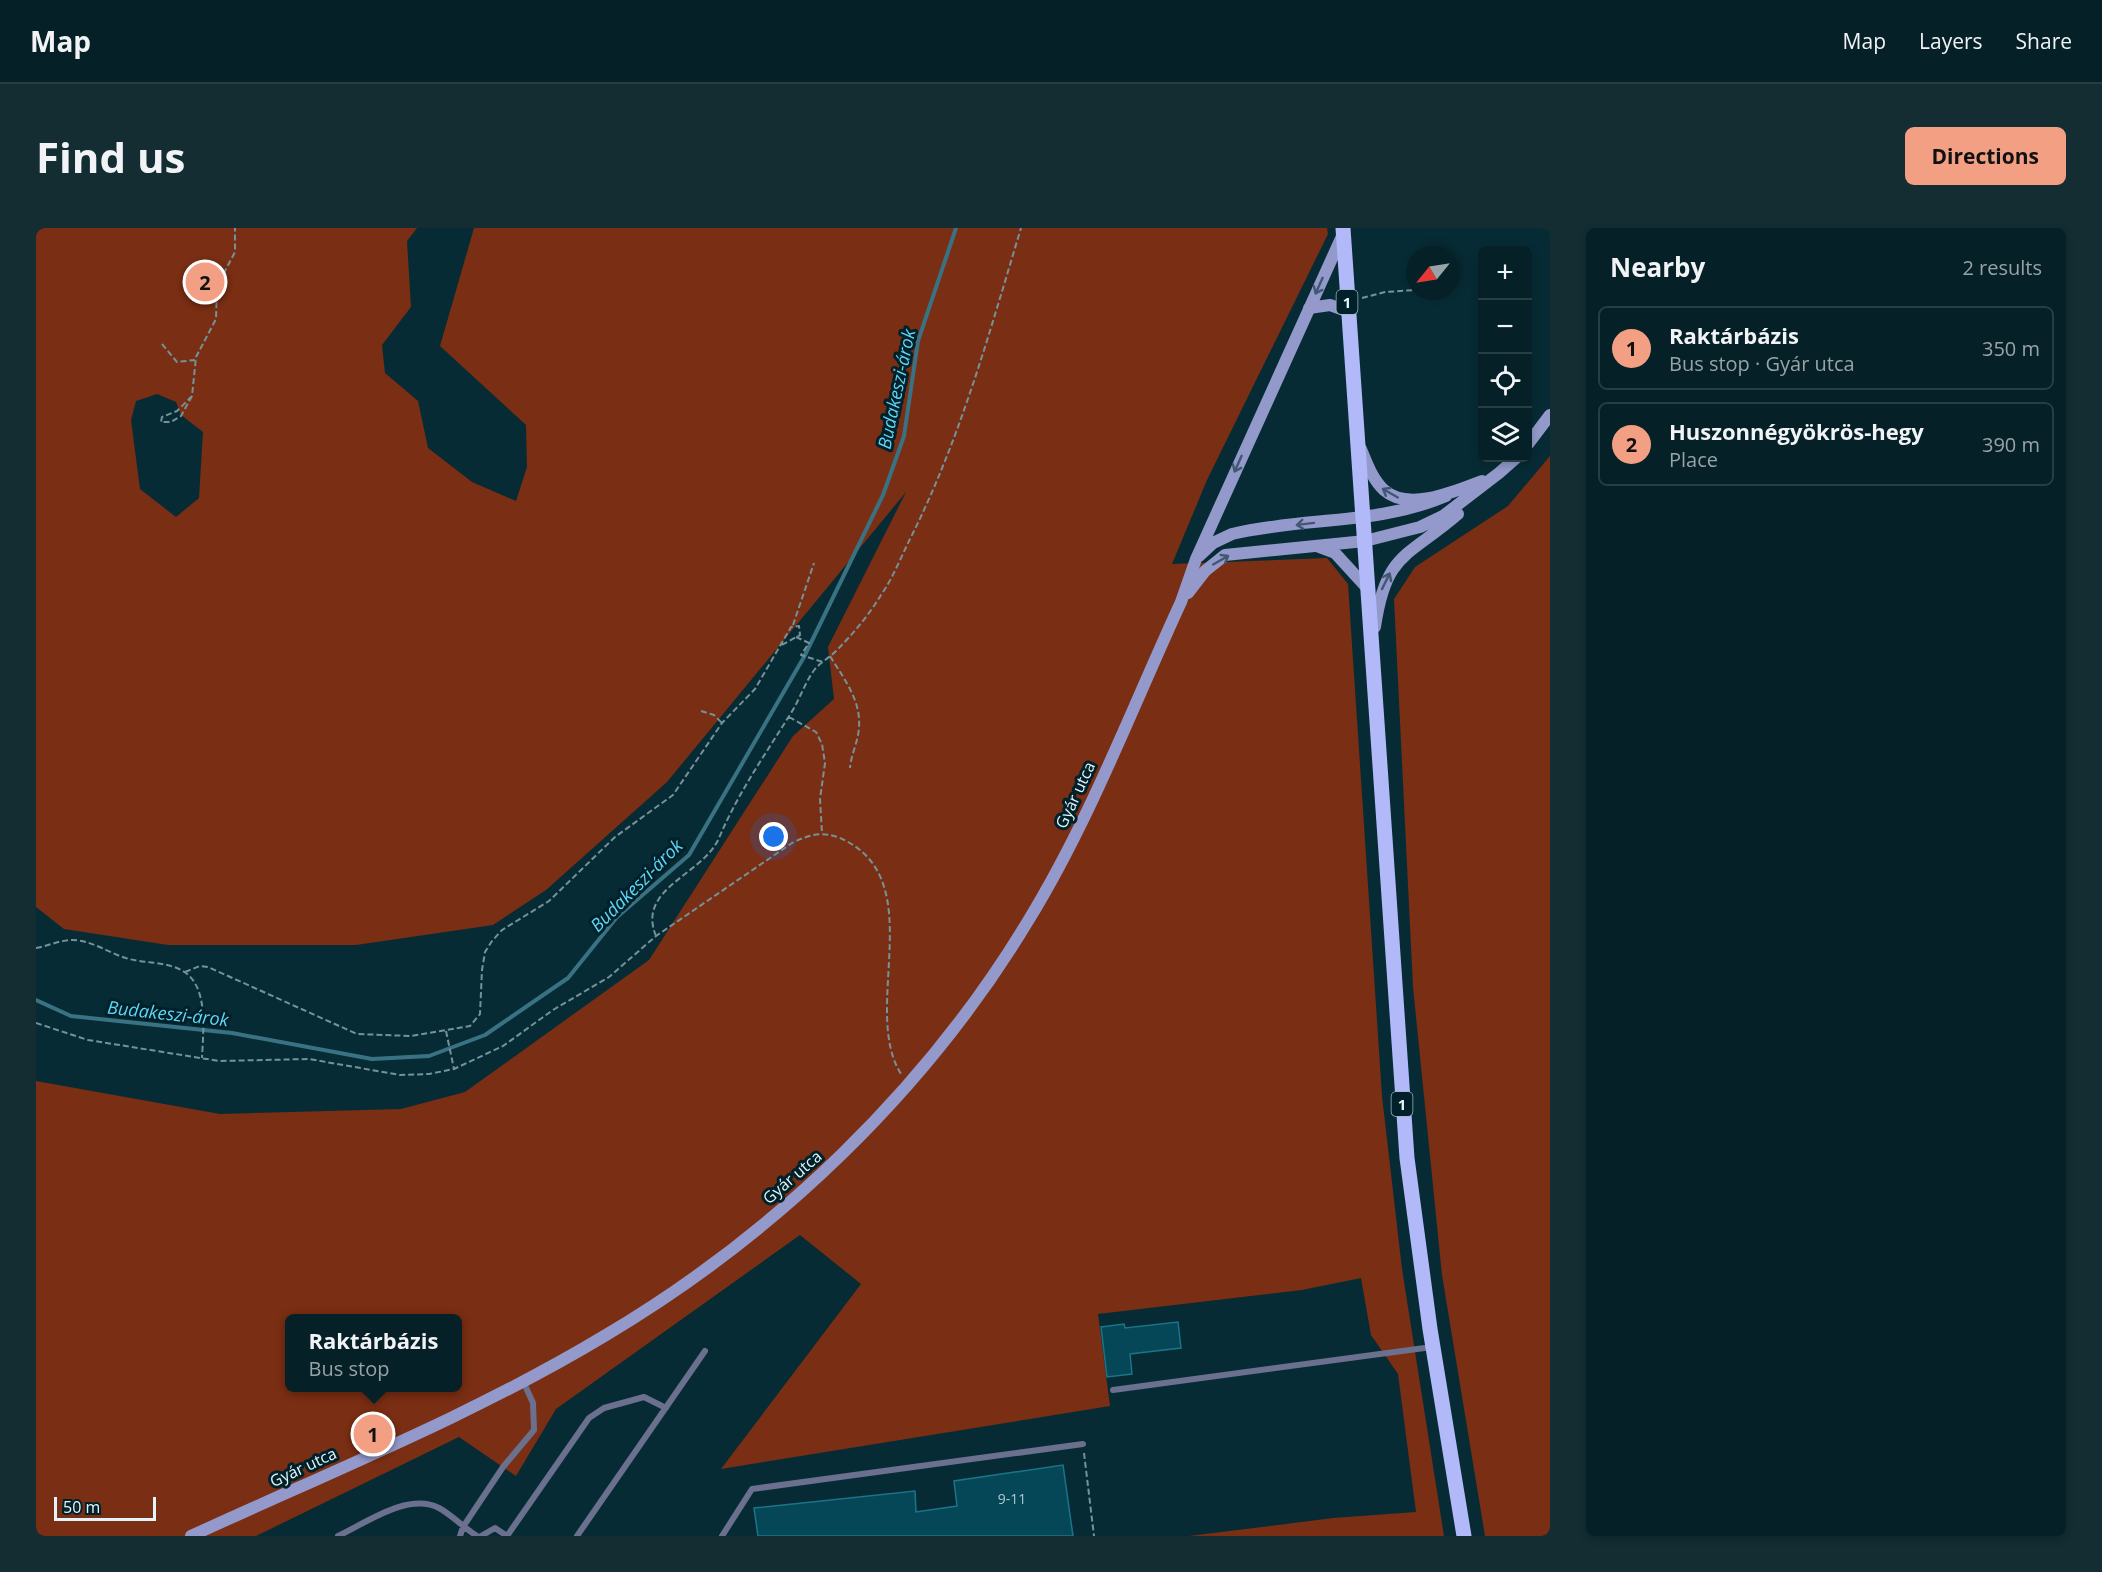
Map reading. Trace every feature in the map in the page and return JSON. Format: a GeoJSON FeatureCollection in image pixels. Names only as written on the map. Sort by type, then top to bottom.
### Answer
{"type":"FeatureCollection","features":[{"type":"Feature","properties":{"kind":"main road","name":"Gyár utca"},"geometry":{"type":"LineString","coordinates":[[191,1536],[524,1381],[608,1334],[726,1252],[812,1183],[877,1118],[961,1019],[1028,922],[1083,819],[1182,602],[1196,559],[1344,230]]}},
{"type":"Feature","properties":{"kind":"main road","name":"1"},"geometry":{"type":"LineString","coordinates":[[1344,230],[1347,310],[1373,637],[1407,1158],[1433,1347],[1464,1536]]}},
{"type":"Feature","properties":{"kind":"main road"},"geometry":{"type":"LineString","coordinates":[[1309,308],[1330,305],[1347,310]]}},
{"type":"Feature","properties":{"kind":"main road"},"geometry":{"type":"LineString","coordinates":[[1532,438],[1550,415]]}},
{"type":"Feature","properties":{"kind":"main road"},"geometry":{"type":"LineString","coordinates":[[1359,446],[1378,484],[1386,492],[1406,500],[1446,496]]}},
{"type":"Feature","properties":{"kind":"main road"},"geometry":{"type":"LineString","coordinates":[[1373,637],[1379,595],[1401,556],[1440,530],[1512,462]]}},
{"type":"Feature","properties":{"kind":"main road","name":"Gyár utca"},"geometry":{"type":"LineString","coordinates":[[1182,602],[1205,571],[1225,555],[1365,541],[1403,533],[1443,516],[1499,474]]}},
{"type":"Feature","properties":{"kind":"main road"},"geometry":{"type":"LineString","coordinates":[[1196,559],[1214,543],[1232,534],[1401,512],[1499,474]]}},
{"type":"Feature","properties":{"kind":"main road"},"geometry":{"type":"LineString","coordinates":[[1315,546],[1335,553],[1368,590]]}},
{"type":"Feature","properties":{"kind":"lane"},"geometry":{"type":"LineString","coordinates":[[1113,1390],[1433,1347]]}},
{"type":"Feature","properties":{"kind":"lane"},"geometry":{"type":"LineString","coordinates":[[576,1536],[705,1351]]}},
{"type":"Feature","properties":{"kind":"lane"},"geometry":{"type":"LineString","coordinates":[[460,1536],[463,1527],[503,1467],[534,1430],[533,1403],[524,1381]]}},
{"type":"Feature","properties":{"kind":"lane"},"geometry":{"type":"LineString","coordinates":[[338,1536],[396,1509],[423,1503],[440,1508],[463,1527],[479,1536],[495,1528],[507,1536],[589,1418],[604,1408],[644,1397],[666,1408]]}},
{"type":"Feature","properties":{"kind":"lane"},"geometry":{"type":"LineString","coordinates":[[722,1536],[752,1489],[1083,1444]]}},
{"type":"Feature","properties":{"kind":"path"},"geometry":{"type":"LineString","coordinates":[[192,396],[177,411],[162,417],[161,422],[171,422],[180,416],[192,396],[195,360],[216,320],[217,286],[235,252],[236,228]]}},
{"type":"Feature","properties":{"kind":"path"},"geometry":{"type":"LineString","coordinates":[[656,936],[652,922],[656,903],[668,888],[712,852],[734,804],[772,739],[789,717],[809,679],[882,595],[926,509],[975,383],[1021,228]]}},
{"type":"Feature","properties":{"kind":"path"},"geometry":{"type":"LineString","coordinates":[[1347,310],[1357,299],[1385,292],[1406,291]]}},
{"type":"Feature","properties":{"kind":"path"},"geometry":{"type":"LineString","coordinates":[[162,344],[177,363],[195,360]]}},
{"type":"Feature","properties":{"kind":"path"},"geometry":{"type":"LineString","coordinates":[[184,972],[200,966],[208,967],[357,1034],[411,1036],[470,1026],[476,1022],[480,1014],[483,961],[492,941],[502,930],[549,901],[615,837],[673,795],[722,723],[755,689],[791,627],[802,602],[814,563]]}},
{"type":"Feature","properties":{"kind":"path"},"geometry":{"type":"LineString","coordinates":[[780,646],[801,633],[801,628],[795,625],[791,627]]}},
{"type":"Feature","properties":{"kind":"path"},"geometry":{"type":"LineString","coordinates":[[796,637],[809,643],[801,655],[823,662]]}},
{"type":"Feature","properties":{"kind":"path"},"geometry":{"type":"LineString","coordinates":[[830,656],[854,695],[859,709],[858,735],[850,768]]}},
{"type":"Feature","properties":{"kind":"path"},"geometry":{"type":"LineString","coordinates":[[701,711],[714,715],[722,723]]}},
{"type":"Feature","properties":{"kind":"path"},"geometry":{"type":"LineString","coordinates":[[789,717],[816,732],[822,744],[825,763],[820,799],[822,833]]}},
{"type":"Feature","properties":{"kind":"path"},"geometry":{"type":"LineString","coordinates":[[36,1023],[64,1035],[88,1040],[229,1061],[309,1059],[407,1075],[454,1069],[503,1046],[553,1010],[609,977],[656,936],[792,843],[808,835],[822,833],[839,837],[868,857],[884,890],[889,948],[888,1041],[891,1057],[907,1084]]}},
{"type":"Feature","properties":{"kind":"path"},"geometry":{"type":"LineString","coordinates":[[36,948],[68,940],[84,941],[127,958],[175,967],[184,972],[196,989],[204,1018],[202,1058]]}},
{"type":"Feature","properties":{"kind":"path"},"geometry":{"type":"LineString","coordinates":[[446,1030],[454,1069]]}},
{"type":"Feature","properties":{"kind":"path"},"geometry":{"type":"LineString","coordinates":[[1083,1444],[1094,1536]]}},
{"type":"Feature","properties":{"kind":"shaded area"},"geometry":{"type":"Polygon","coordinates":[[[36,228],[417,228],[407,241],[411,307],[382,345],[385,373],[418,401],[428,448],[472,482],[516,501],[527,467],[526,425],[440,346],[474,228],[1327,228],[1328,234],[1207,480],[1172,564],[1327,558],[1348,584],[1382,1096],[1402,1269],[1444,1536],[1189,1536],[1333,1518],[1416,1512],[1398,1374],[1371,1335],[1361,1278],[1302,1290],[1098,1314],[1110,1406],[721,1469],[861,1284],[800,1235],[556,1409],[516,1476],[459,1437],[256,1536],[36,1536],[36,1081],[220,1114],[401,1109],[465,1092],[649,960],[793,736],[834,699],[828,647],[906,492],[667,782],[546,890],[493,925],[356,945],[168,945],[64,929],[36,907],[36,228]],[[157,394],[136,401],[131,420],[140,489],[176,517],[199,498],[203,432],[181,415],[176,402],[157,394]]]}},
{"type":"Feature","properties":{"kind":"shaded area"},"geometry":{"type":"Polygon","coordinates":[[[1550,456],[1550,1536],[1485,1536],[1442,1275],[1413,987],[1394,599],[1415,567],[1508,506],[1550,456]]]}},
{"type":"Feature","properties":{"kind":"building"},"geometry":{"type":"Polygon","coordinates":[[[1178,1322],[1181,1348],[1130,1354],[1132,1374],[1107,1377],[1101,1327],[1124,1324],[1125,1328],[1178,1322]]]}},
{"type":"Feature","properties":{"kind":"building"},"geometry":{"type":"Polygon","coordinates":[[[1063,1465],[1073,1536],[758,1536],[754,1508],[915,1491],[916,1512],[957,1506],[954,1481],[1063,1465]]]}},
{"type":"Feature","properties":{"kind":"waterway","name":"Budakeszi-árok"},"geometry":{"type":"LineString","coordinates":[[36,1000],[71,1016],[232,1033],[372,1059],[429,1056],[485,1035],[568,978],[617,917],[689,855],[804,657],[883,495],[904,436],[918,341],[956,228]]}},
{"type":"Feature","properties":{"kind":"place","name":"Huszonnégyökrös-hegy"},"geometry":{"type":"Point","coordinates":[205,282]}},
{"type":"Feature","properties":{"kind":"place","name":"Raktárbázis"},"geometry":{"type":"Point","coordinates":[373,1434]}}]}
